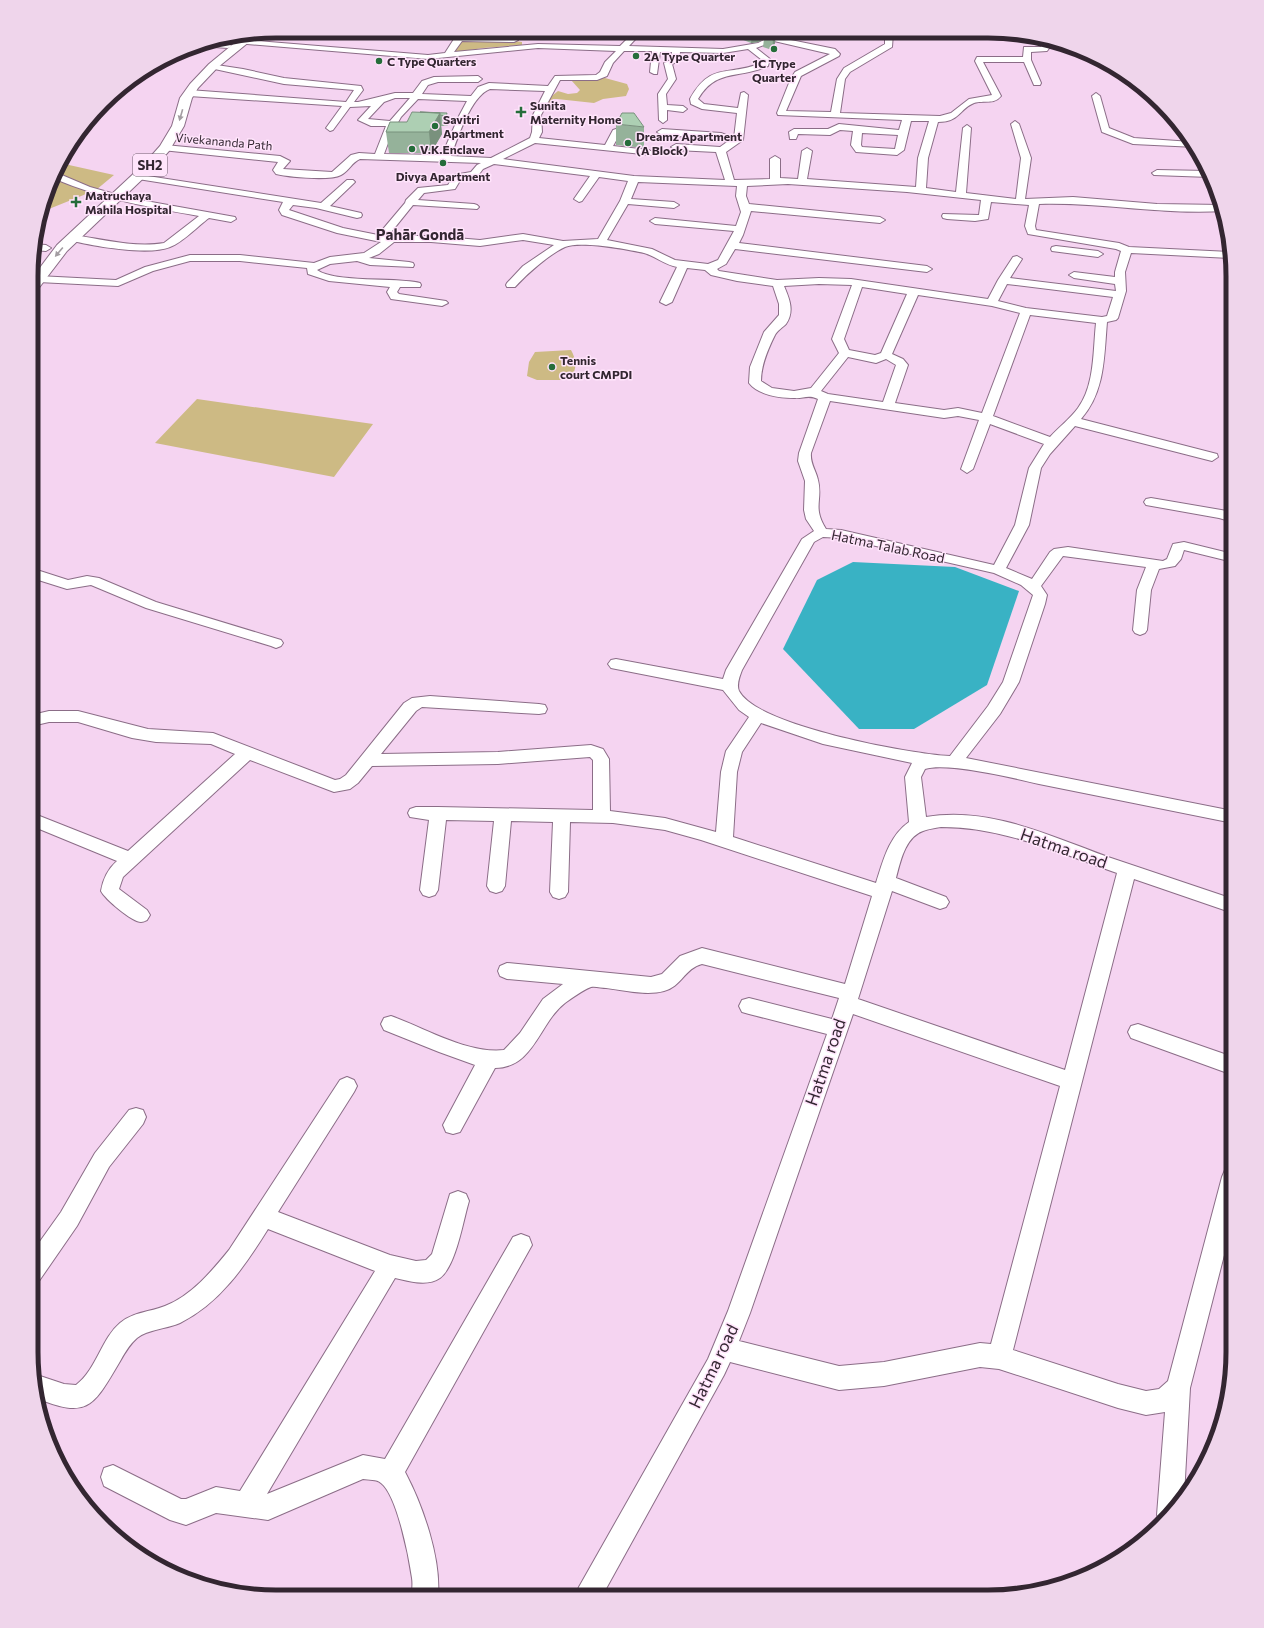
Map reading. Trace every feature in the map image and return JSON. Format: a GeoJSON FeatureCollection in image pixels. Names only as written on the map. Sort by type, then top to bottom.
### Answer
{"type":"FeatureCollection","features":[{"type":"Feature","properties":{"kind":"main road","name":"SH2"},"geometry":{"type":"LineString","coordinates":[[39,257],[46,248],[110,196],[138,176],[156,159],[165,148],[178,126],[189,93],[236,42]]}},
{"type":"Feature","properties":{"kind":"main road"},"geometry":{"type":"LineString","coordinates":[[174,96],[195,72],[236,42]]}},
{"type":"Feature","properties":{"kind":"main road","name":"SH2"},"geometry":{"type":"LineString","coordinates":[[38,279],[161,135],[163,129]]}},
{"type":"Feature","properties":{"kind":"street"},"geometry":{"type":"LineString","coordinates":[[447,56],[457,41],[461,39],[491,38],[524,41],[527,46]]}},
{"type":"Feature","properties":{"kind":"street"},"geometry":{"type":"LineString","coordinates":[[534,140],[537,132],[537,115],[550,89],[558,78],[597,77],[604,74],[609,62],[632,38]]}},
{"type":"Feature","properties":{"kind":"street"},"geometry":{"type":"LineString","coordinates":[[835,116],[843,74],[847,70],[889,45],[889,38]]}},
{"type":"Feature","properties":{"kind":"street"},"geometry":{"type":"LineString","coordinates":[[243,40],[428,58],[527,46],[723,51],[766,44],[774,39],[832,51],[836,54],[798,74],[795,78],[782,113],[934,119],[951,118],[971,101],[995,98],[996,96],[979,61],[980,59],[1027,60]]}},
{"type":"Feature","properties":{"kind":"street"},"geometry":{"type":"LineString","coordinates":[[1036,83],[1024,48],[1044,50],[1047,49],[1049,46]]}},
{"type":"Feature","properties":{"kind":"street"},"geometry":{"type":"LineString","coordinates":[[742,111],[702,106],[694,102],[694,99],[705,83],[712,78],[750,71],[764,64],[766,59],[750,47]]}},
{"type":"Feature","properties":{"kind":"street"},"geometry":{"type":"LineString","coordinates":[[654,72],[656,50]]}},
{"type":"Feature","properties":{"kind":"street"},"geometry":{"type":"LineString","coordinates":[[664,120],[663,91],[672,76],[668,63],[675,61],[676,51]]}},
{"type":"Feature","properties":{"kind":"street"},"geometry":{"type":"LineString","coordinates":[[213,66],[243,71],[284,81],[358,88],[359,90],[330,128]]}},
{"type":"Feature","properties":{"kind":"street"},"geometry":{"type":"LineString","coordinates":[[379,156],[391,125],[401,110],[416,96],[424,83],[432,79],[478,79]]}},
{"type":"Feature","properties":{"kind":"street"},"geometry":{"type":"LineString","coordinates":[[445,158],[456,131],[473,99],[481,89],[489,86],[550,89]]}},
{"type":"Feature","properties":{"kind":"street"},"geometry":{"type":"LineString","coordinates":[[189,93],[366,105],[394,95],[473,99]]}},
{"type":"Feature","properties":{"kind":"street"},"geometry":{"type":"LineString","coordinates":[[676,147],[722,150],[734,142],[738,137],[744,95]]}},
{"type":"Feature","properties":{"kind":"street"},"geometry":{"type":"LineString","coordinates":[[1096,96],[1106,130],[1133,141],[1186,144]]}},
{"type":"Feature","properties":{"kind":"street"},"geometry":{"type":"LineString","coordinates":[[380,101],[362,120],[371,123],[404,128]]}},
{"type":"Feature","properties":{"kind":"street"},"geometry":{"type":"LineString","coordinates":[[663,107],[683,109]]}},
{"type":"Feature","properties":{"kind":"street"},"geometry":{"type":"LineString","coordinates":[[858,130],[856,148],[864,151],[897,152],[906,117]]}},
{"type":"Feature","properties":{"kind":"street"},"geometry":{"type":"LineString","coordinates":[[921,190],[923,158],[934,119]]}},
{"type":"Feature","properties":{"kind":"street"},"geometry":{"type":"LineString","coordinates":[[1015,124],[1026,158],[1020,202]]}},
{"type":"Feature","properties":{"kind":"street"},"geometry":{"type":"LineString","coordinates":[[793,137],[794,132],[797,131],[830,132],[839,127],[854,127],[858,130],[902,134]]}},
{"type":"Feature","properties":{"kind":"street"},"geometry":{"type":"LineString","coordinates":[[961,195],[967,128]]}},
{"type":"Feature","properties":{"kind":"street"},"geometry":{"type":"LineString","coordinates":[[445,131],[456,131]]}},
{"type":"Feature","properties":{"kind":"street"},"geometry":{"type":"LineString","coordinates":[[608,148],[616,132]]}},
{"type":"Feature","properties":{"kind":"street"},"geometry":{"type":"LineString","coordinates":[[662,132],[721,136],[734,142]]}},
{"type":"Feature","properties":{"kind":"street"},"geometry":{"type":"LineString","coordinates":[[38,283],[118,283],[149,269],[190,258],[240,258],[316,266],[328,261],[358,258],[373,253],[385,239],[409,202],[421,190],[452,187],[457,177],[474,175],[480,167],[534,140],[649,153]]}},
{"type":"Feature","properties":{"kind":"street","name":"Vivekananda Path"},"geometry":{"type":"LineString","coordinates":[[165,148],[284,160],[284,163],[275,169],[281,173],[336,175],[340,173],[356,156],[445,158],[493,161],[634,179],[742,183],[775,181],[802,182],[921,190],[1020,202],[1073,200],[1157,207],[1216,208]]}},
{"type":"Feature","properties":{"kind":"street"},"geometry":{"type":"LineString","coordinates":[[722,150],[721,152],[730,182]]}},
{"type":"Feature","properties":{"kind":"street"},"geometry":{"type":"LineString","coordinates":[[802,182],[807,151]]}},
{"type":"Feature","properties":{"kind":"street"},"geometry":{"type":"LineString","coordinates":[[156,159],[172,159]]}},
{"type":"Feature","properties":{"kind":"street"},"geometry":{"type":"LineString","coordinates":[[775,159],[775,181]]}},
{"type":"Feature","properties":{"kind":"street"},"geometry":{"type":"LineString","coordinates":[[667,181],[671,168]]}},
{"type":"Feature","properties":{"kind":"street"},"geometry":{"type":"LineString","coordinates":[[1157,173],[1202,174]]}},
{"type":"Feature","properties":{"kind":"street"},"geometry":{"type":"LineString","coordinates":[[579,199],[596,174]]}},
{"type":"Feature","properties":{"kind":"street"},"geometry":{"type":"LineString","coordinates":[[138,176],[275,198],[289,202],[323,207],[357,216]]}},
{"type":"Feature","properties":{"kind":"street"},"geometry":{"type":"LineString","coordinates":[[60,177],[110,196],[141,204],[231,218]]}},
{"type":"Feature","properties":{"kind":"street"},"geometry":{"type":"LineString","coordinates":[[601,242],[625,201],[634,179]]}},
{"type":"Feature","properties":{"kind":"street"},"geometry":{"type":"LineString","coordinates":[[323,207],[350,182]]}},
{"type":"Feature","properties":{"kind":"street"},"geometry":{"type":"LineString","coordinates":[[289,202],[284,210],[286,213],[341,231],[385,239],[431,239],[480,243],[523,237],[563,244],[601,242],[648,251],[665,261],[708,267],[716,266],[722,262],[731,245],[741,233],[745,216],[741,196],[742,183]]}},
{"type":"Feature","properties":{"kind":"street"},"geometry":{"type":"LineString","coordinates":[[947,216],[975,218],[984,217],[986,198]]}},
{"type":"Feature","properties":{"kind":"street"},"geometry":{"type":"LineString","coordinates":[[625,201],[674,205]]}},
{"type":"Feature","properties":{"kind":"street"},"geometry":{"type":"LineString","coordinates":[[409,202],[474,207]]}},
{"type":"Feature","properties":{"kind":"street"},"geometry":{"type":"LineString","coordinates":[[1034,202],[1030,226],[1032,232],[1119,246],[1126,255],[1171,263]]}},
{"type":"Feature","properties":{"kind":"street"},"geometry":{"type":"LineString","coordinates":[[744,207],[880,220]]}},
{"type":"Feature","properties":{"kind":"street"},"geometry":{"type":"LineString","coordinates":[[73,238],[147,247],[160,247],[166,245],[208,214]]}},
{"type":"Feature","properties":{"kind":"street"},"geometry":{"type":"LineString","coordinates":[[655,221],[741,233]]}},
{"type":"Feature","properties":{"kind":"street"},"geometry":{"type":"LineString","coordinates":[[511,285],[527,268],[563,244]]}},
{"type":"Feature","properties":{"kind":"street"},"geometry":{"type":"LineString","coordinates":[[731,245],[927,269]]}},
{"type":"Feature","properties":{"kind":"street"},"geometry":{"type":"LineString","coordinates":[[40,248],[46,248]]}},
{"type":"Feature","properties":{"kind":"street"},"geometry":{"type":"LineString","coordinates":[[1056,249],[1126,255],[1225,255]]}},
{"type":"Feature","properties":{"kind":"street"},"geometry":{"type":"LineString","coordinates":[[708,267],[724,276],[777,283],[819,280],[858,283],[992,303],[1026,311],[1102,320],[1112,318],[1120,295],[1120,272],[1126,255]]}},
{"type":"Feature","properties":{"kind":"street"},"geometry":{"type":"LineString","coordinates":[[358,258],[370,262],[409,264]]}},
{"type":"Feature","properties":{"kind":"street"},"geometry":{"type":"LineString","coordinates":[[992,303],[1003,280],[1017,259]]}},
{"type":"Feature","properties":{"kind":"street"},"geometry":{"type":"LineString","coordinates":[[666,302],[684,264]]}},
{"type":"Feature","properties":{"kind":"street"},"geometry":{"type":"LineString","coordinates":[[316,266],[312,272],[320,276],[416,285]]}},
{"type":"Feature","properties":{"kind":"street"},"geometry":{"type":"LineString","coordinates":[[1074,275],[1120,282]]}},
{"type":"Feature","properties":{"kind":"street"},"geometry":{"type":"LineString","coordinates":[[1003,280],[1120,295]]}},
{"type":"Feature","properties":{"kind":"street"},"geometry":{"type":"LineString","coordinates":[[777,283],[785,303],[786,310],[781,324],[770,332],[769,341],[759,355],[754,373],[755,382],[769,391],[795,395],[804,392],[864,404],[888,405],[944,414],[958,412],[986,418],[1053,443]]}},
{"type":"Feature","properties":{"kind":"street"},"geometry":{"type":"LineString","coordinates":[[845,353],[838,339],[858,283]]}},
{"type":"Feature","properties":{"kind":"street"},"geometry":{"type":"LineString","coordinates":[[397,284],[392,292],[395,297],[442,303]]}},
{"type":"Feature","properties":{"kind":"street"},"geometry":{"type":"LineString","coordinates":[[886,356],[914,291]]}},
{"type":"Feature","properties":{"kind":"street"},"geometry":{"type":"LineString","coordinates":[[967,469],[1026,311]]}},
{"type":"Feature","properties":{"kind":"street"},"geometry":{"type":"LineString","coordinates":[[998,570],[1019,531],[1031,478],[1036,466],[1090,397],[1094,381],[1102,320]]}},
{"type":"Feature","properties":{"kind":"street"},"geometry":{"type":"LineString","coordinates":[[845,353],[876,359],[886,356],[900,361],[902,365],[888,405]]}},
{"type":"Feature","properties":{"kind":"street"},"geometry":{"type":"LineString","coordinates":[[822,532],[812,519],[812,481],[804,461],[805,453],[820,395],[845,353]]}},
{"type":"Feature","properties":{"kind":"street"},"geometry":{"type":"LineString","coordinates":[[1072,421],[1212,457]]}},
{"type":"Feature","properties":{"kind":"street"},"geometry":{"type":"LineString","coordinates":[[1151,502],[1226,515]]}},
{"type":"Feature","properties":{"kind":"street","name":"Hatma Talab Road"},"geometry":{"type":"LineString","coordinates":[[730,686],[730,680],[734,670],[809,539],[822,532],[841,534],[998,570],[1018,577],[1034,586]]}},
{"type":"Feature","properties":{"kind":"street"},"geometry":{"type":"LineString","coordinates":[[954,762],[994,710],[1011,682],[1038,604],[1040,595],[1034,586],[1055,555],[1059,552],[1068,551],[1154,564],[1171,564],[1174,561],[1178,548],[1184,546],[1226,556]]}},
{"type":"Feature","properties":{"kind":"street"},"geometry":{"type":"LineString","coordinates":[[1140,630],[1144,590],[1154,564]]}},
{"type":"Feature","properties":{"kind":"street"},"geometry":{"type":"LineString","coordinates":[[38,574],[67,585],[87,580],[94,581],[151,605],[276,643]]}},
{"type":"Feature","properties":{"kind":"street"},"geometry":{"type":"LineString","coordinates":[[616,664],[730,686],[736,700],[758,716],[829,740],[931,761],[954,762],[1012,772],[1226,816]]}},
{"type":"Feature","properties":{"kind":"street"},"geometry":{"type":"LineString","coordinates":[[38,720],[60,714],[84,716],[123,731],[149,735],[207,738],[248,752],[334,786],[344,785],[352,779],[410,708],[418,702],[430,701],[539,709]]}},
{"type":"Feature","properties":{"kind":"street"},"geometry":{"type":"LineString","coordinates":[[724,841],[729,772],[734,751],[758,716]]}},
{"type":"Feature","properties":{"kind":"street"},"geometry":{"type":"LineString","coordinates":[[367,760],[498,758],[591,751],[597,753],[601,759],[602,817]]}},
{"type":"Feature","properties":{"kind":"street"},"geometry":{"type":"LineString","coordinates":[[141,915],[110,891],[111,882],[117,872],[248,752]]}},
{"type":"Feature","properties":{"kind":"street"},"geometry":{"type":"LineString","coordinates":[[918,826],[913,778],[919,765],[931,761]]}},
{"type":"Feature","properties":{"kind":"street"},"geometry":{"type":"LineString","coordinates":[[416,813],[602,817],[665,824],[940,902]]}},
{"type":"Feature","properties":{"kind":"street"},"geometry":{"type":"LineString","coordinates":[[428,890],[438,813]]}},
{"type":"Feature","properties":{"kind":"street"},"geometry":{"type":"LineString","coordinates":[[496,886],[503,815]]}},
{"type":"Feature","properties":{"kind":"street"},"geometry":{"type":"LineString","coordinates":[[559,892],[562,816]]}},
{"type":"Feature","properties":{"kind":"street","name":"Hatma road"},"geometry":{"type":"LineString","coordinates":[[591,1590],[716,1367],[739,1313],[837,1028],[857,976],[895,851],[905,836],[918,826],[949,820],[977,823],[1017,832],[1226,904]]}},
{"type":"Feature","properties":{"kind":"street"},"geometry":{"type":"LineString","coordinates":[[38,821],[130,859]]}},
{"type":"Feature","properties":{"kind":"street"},"geometry":{"type":"LineString","coordinates":[[999,1357],[1127,870]]}},
{"type":"Feature","properties":{"kind":"street"},"geometry":{"type":"LineString","coordinates":[[507,971],[638,985],[651,985],[665,983],[681,964],[691,958],[702,956],[848,998],[1072,1080]]}},
{"type":"Feature","properties":{"kind":"street"},"geometry":{"type":"LineString","coordinates":[[391,1024],[473,1056],[489,1059],[501,1059],[510,1056],[519,1049],[550,1005],[560,996],[588,980]]}},
{"type":"Feature","properties":{"kind":"street"},"geometry":{"type":"LineString","coordinates":[[749,1006],[837,1028]]}},
{"type":"Feature","properties":{"kind":"street"},"geometry":{"type":"LineString","coordinates":[[1138,1032],[1226,1063]]}},
{"type":"Feature","properties":{"kind":"street"},"geometry":{"type":"LineString","coordinates":[[453,1125],[489,1059]]}},
{"type":"Feature","properties":{"kind":"street"},"geometry":{"type":"LineString","coordinates":[[41,1387],[61,1396],[74,1397],[84,1394],[94,1382],[120,1340],[128,1330],[138,1325],[170,1315],[188,1304],[222,1279],[264,1217],[348,1086]]}},
{"type":"Feature","properties":{"kind":"street"},"geometry":{"type":"LineString","coordinates":[[38,1262],[69,1220],[102,1160],[136,1117]]}},
{"type":"Feature","properties":{"kind":"street"},"geometry":{"type":"LineString","coordinates":[[264,1217],[390,1266],[416,1272],[432,1270],[441,1260],[458,1201]]}},
{"type":"Feature","properties":{"kind":"street"},"geometry":{"type":"LineString","coordinates":[[1171,1505],[1178,1388],[1226,1204]]}},
{"type":"Feature","properties":{"kind":"street"},"geometry":{"type":"LineString","coordinates":[[390,1474],[521,1245]]}},
{"type":"Feature","properties":{"kind":"street"},"geometry":{"type":"LineString","coordinates":[[246,1505],[390,1266]]}},
{"type":"Feature","properties":{"kind":"street"},"geometry":{"type":"LineString","coordinates":[[724,1349],[839,1378],[884,1374],[980,1355],[999,1357],[1118,1396],[1146,1403],[1164,1400],[1178,1388]]}},
{"type":"Feature","properties":{"kind":"street"},"geometry":{"type":"LineString","coordinates":[[113,1477],[179,1511],[186,1512],[216,1500],[268,1507],[363,1467],[378,1468],[390,1474],[398,1484],[417,1536],[425,1579],[425,1590]]}},
{"type":"Feature","properties":{"kind":"shaded area"},"geometry":{"type":"Polygon","coordinates":[[[459,41],[515,41],[522,42],[522,45],[483,48],[450,53],[459,41]]]}},
{"type":"Feature","properties":{"kind":"shaded area"},"geometry":{"type":"Polygon","coordinates":[[[605,78],[627,84],[629,89],[626,96],[603,99],[594,103],[553,99],[552,103],[543,103],[558,91],[568,94],[577,93],[580,90],[571,80],[605,78]]]}},
{"type":"Feature","properties":{"kind":"shaded area"},"geometry":{"type":"Polygon","coordinates":[[[66,164],[114,175],[96,190],[47,210],[56,185],[66,164]]]}},
{"type":"Feature","properties":{"kind":"shaded area","name":"Tennis court CMPDI"},"geometry":{"type":"Polygon","coordinates":[[[571,350],[575,365],[574,372],[570,380],[537,380],[527,376],[529,362],[535,352],[571,350]]]}},
{"type":"Feature","properties":{"kind":"shaded area"},"geometry":{"type":"Polygon","coordinates":[[[197,399],[373,424],[334,477],[155,443],[197,399]]]}},
{"type":"Feature","properties":{"kind":"water"},"geometry":{"type":"Polygon","coordinates":[[[853,562],[955,567],[1019,591],[987,685],[914,729],[859,729],[783,649],[817,580],[853,562]]]}},
{"type":"Feature","properties":{"kind":"building"},"geometry":{"type":"Polygon","coordinates":[[[412,112],[440,113],[429,132],[386,132],[390,122],[407,122],[412,112]]]}},
{"type":"Feature","properties":{"kind":"building"},"geometry":{"type":"Polygon","coordinates":[[[420,112],[447,113],[446,116],[440,115],[440,113],[420,112]]]}},
{"type":"Feature","properties":{"kind":"building"},"geometry":{"type":"Polygon","coordinates":[[[622,113],[634,113],[644,127],[616,124],[622,113]]]}},
{"type":"Feature","properties":{"kind":"place","name":"1C Type Quarter"},"geometry":{"type":"Point","coordinates":[774,49]}},
{"type":"Feature","properties":{"kind":"place","name":"2A Type Quarter"},"geometry":{"type":"Point","coordinates":[636,56]}},
{"type":"Feature","properties":{"kind":"place","name":"C Type Quarters"},"geometry":{"type":"Point","coordinates":[379,61]}},
{"type":"Feature","properties":{"kind":"place","name":"Sunita Maternity Home"},"geometry":{"type":"Point","coordinates":[521,112]}},
{"type":"Feature","properties":{"kind":"place","name":"Savitri Apartment"},"geometry":{"type":"Point","coordinates":[435,126]}},
{"type":"Feature","properties":{"kind":"place","name":"Dreamz Apartment (A Block)"},"geometry":{"type":"Point","coordinates":[628,143]}},
{"type":"Feature","properties":{"kind":"place","name":"V.K.Enclave"},"geometry":{"type":"Point","coordinates":[412,149]}},
{"type":"Feature","properties":{"kind":"place","name":"Divya Apartment"},"geometry":{"type":"Point","coordinates":[443,163]}},
{"type":"Feature","properties":{"kind":"place","name":"Matruchaya Mahila Hospital"},"geometry":{"type":"Point","coordinates":[76,202]}},
{"type":"Feature","properties":{"kind":"place","name":"Tennis court CMPDI"},"geometry":{"type":"Point","coordinates":[552,367]}},
{"type":"Feature","properties":{"kind":"district","name":"Pahār Gondā"},"geometry":{"type":"Point","coordinates":[420,234]}}]}
